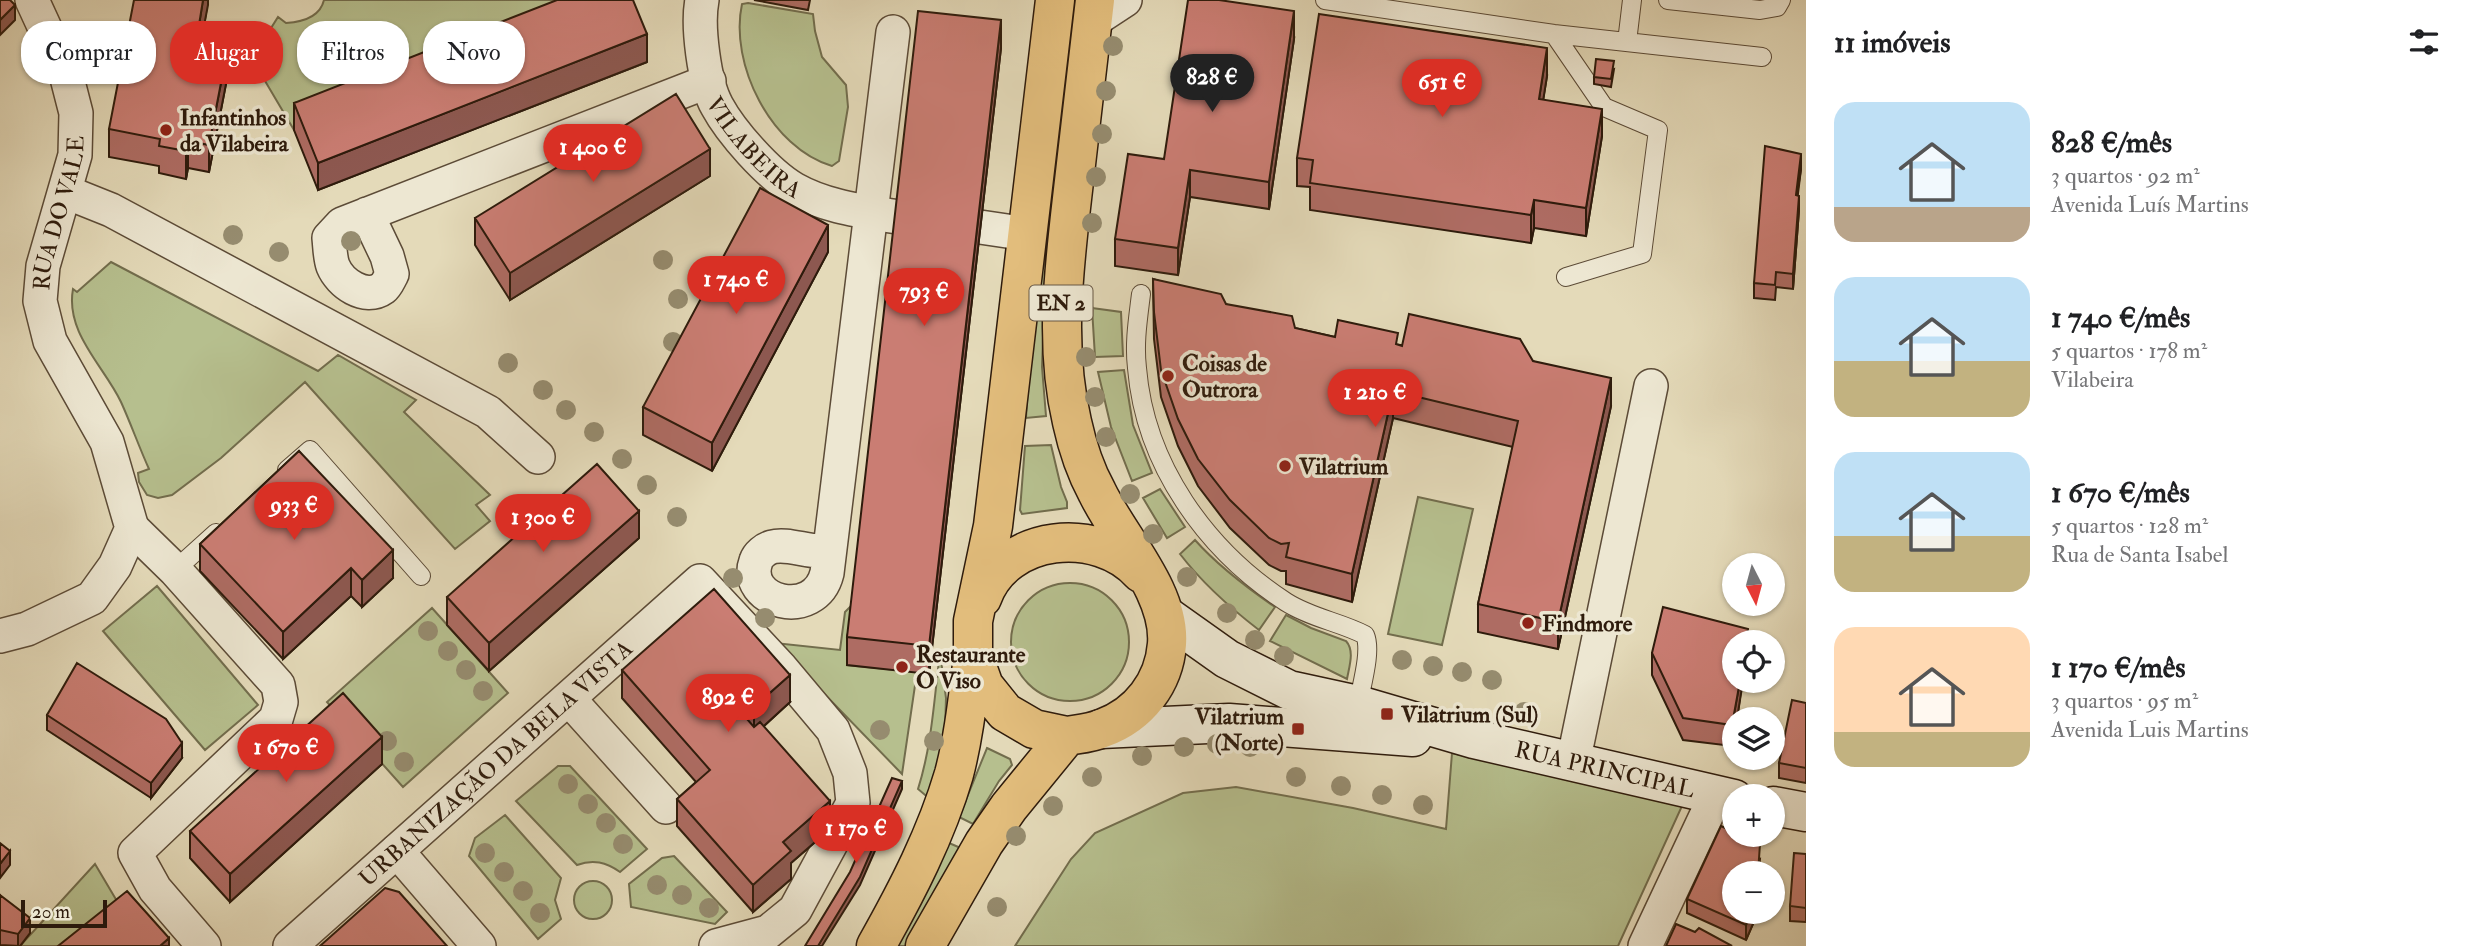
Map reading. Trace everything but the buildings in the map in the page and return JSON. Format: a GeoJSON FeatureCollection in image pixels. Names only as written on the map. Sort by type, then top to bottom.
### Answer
{"type":"FeatureCollection","features":[{"type":"Feature","properties":{"kind":"main road","name":"EN 2"},"geometry":{"type":"LineString","coordinates":[[876,946],[908,888],[938,819],[954,773],[964,724],[977,654],[1055,0]]}},
{"type":"Feature","properties":{"kind":"main road","name":"EN 2"},"geometry":{"type":"LineString","coordinates":[[925,946],[984,843],[1009,807],[1084,733],[1126,718],[1147,698],[1161,672],[1167,644],[1159,602],[1096,491],[1072,424],[1062,366],[1061,291],[1094,10]]}},
{"type":"Feature","properties":{"kind":"main road","name":"EN 2"},"geometry":{"type":"LineString","coordinates":[[977,654],[985,590],[1006,564],[1035,547],[1069,541],[1102,547],[1132,563],[1159,602]]}},
{"type":"Feature","properties":{"kind":"main road"},"geometry":{"type":"LineString","coordinates":[[977,654],[1005,712],[1034,729],[1084,733]]}},
{"type":"Feature","properties":{"kind":"street","name":"RUA DO VALE"},"geometry":{"type":"LineString","coordinates":[[32,0],[66,74],[76,113],[75,155],[43,267],[40,301],[50,341],[107,442],[132,528]]}},
{"type":"Feature","properties":{"kind":"street","name":"VILABEIRA"},"geometry":{"type":"LineString","coordinates":[[702,0],[701,25],[705,64],[716,105],[751,152],[793,188],[834,206],[884,214]]}},
{"type":"Feature","properties":{"kind":"street"},"geometry":{"type":"LineString","coordinates":[[1094,10],[1125,0]]}},
{"type":"Feature","properties":{"kind":"street"},"geometry":{"type":"LineString","coordinates":[[829,544],[884,214],[893,32]]}},
{"type":"Feature","properties":{"kind":"street"},"geometry":{"type":"LineString","coordinates":[[367,214],[709,81]]}},
{"type":"Feature","properties":{"kind":"street"},"geometry":{"type":"LineString","coordinates":[[66,192],[111,210],[488,412],[538,457]]}},
{"type":"Feature","properties":{"kind":"street"},"geometry":{"type":"LineString","coordinates":[[980,228],[1027,234]]}},
{"type":"Feature","properties":{"kind":"street"},"geometry":{"type":"LineString","coordinates":[[1573,763],[1651,386]]}},
{"type":"Feature","properties":{"kind":"street"},"geometry":{"type":"LineString","coordinates":[[0,636],[27,629],[92,598],[115,566],[132,528],[175,570],[278,685],[281,702],[276,719],[135,853],[155,889],[204,946]]}},
{"type":"Feature","properties":{"kind":"street","name":"URBANIZAÇÃO DA BELA VISTA"},"geometry":{"type":"LineString","coordinates":[[290,946],[701,581],[781,668],[833,730],[850,773],[853,803],[795,910],[768,932],[716,946]]}},
{"type":"Feature","properties":{"kind":"street"},"geometry":{"type":"LineString","coordinates":[[1159,602],[1227,659],[1289,690],[1357,705],[1474,739]]}},
{"type":"Feature","properties":{"kind":"street"},"geometry":{"type":"LineString","coordinates":[[569,699],[666,807]]}},
{"type":"Feature","properties":{"kind":"street"},"geometry":{"type":"LineString","coordinates":[[1084,733],[1229,723],[1358,734],[1474,739]]}},
{"type":"Feature","properties":{"kind":"street","name":"RUA PRINCIPAL"},"geometry":{"type":"LineString","coordinates":[[1474,739],[1722,796]]}},
{"type":"Feature","properties":{"kind":"street"},"geometry":{"type":"LineString","coordinates":[[1645,946],[1722,803]]}},
{"type":"Feature","properties":{"kind":"street"},"geometry":{"type":"LineString","coordinates":[[1785,808],[1806,812]]}},
{"type":"Feature","properties":{"kind":"street"},"geometry":{"type":"LineString","coordinates":[[397,851],[479,946]]}},
{"type":"Feature","properties":{"kind":"lane"},"geometry":{"type":"LineString","coordinates":[[1325,0],[1554,34],[1762,57]]}},
{"type":"Feature","properties":{"kind":"lane"},"geometry":{"type":"LineString","coordinates":[[1627,42],[1632,0]]}},
{"type":"Feature","properties":{"kind":"lane"},"geometry":{"type":"LineString","coordinates":[[1668,0],[1760,10],[1777,7],[1781,0]]}},
{"type":"Feature","properties":{"kind":"lane"},"geometry":{"type":"LineString","coordinates":[[1554,34],[1604,107],[1658,130],[1642,254],[1566,277]]}},
{"type":"Feature","properties":{"kind":"lane"},"geometry":{"type":"LineString","coordinates":[[1141,294],[1136,339],[1137,372],[1152,436],[1181,500],[1203,529],[1261,584],[1290,604],[1365,635],[1368,642],[1367,651],[1357,705]]}},
{"type":"Feature","properties":{"kind":"lane"},"geometry":{"type":"LineString","coordinates":[[278,478],[310,450],[421,576]]}},
{"type":"Feature","properties":{"kind":"lane"},"geometry":{"type":"LineString","coordinates":[[175,570],[226,524]]}},
{"type":"Feature","properties":{"kind":"green space"},"geometry":{"type":"Polygon","coordinates":[[[324,0],[623,0],[525,39],[525,21],[423,21],[423,79],[294,130],[267,84],[283,84],[283,21],[275,21],[278,17],[286,23],[297,21],[297,84],[409,84],[409,21],[298,21],[319,11],[324,0]]]}},
{"type":"Feature","properties":{"kind":"green space"},"geometry":{"type":"Polygon","coordinates":[[[1071,0],[1080,0],[1044,308],[1042,367],[1046,416],[1026,418],[1029,368],[1071,0]]]}},
{"type":"Feature","properties":{"kind":"green space"},"geometry":{"type":"Polygon","coordinates":[[[742,4],[813,14],[822,57],[846,85],[848,107],[839,161],[832,166],[810,156],[790,142],[773,123],[759,101],[742,52],[742,4]]]}},
{"type":"Feature","properties":{"kind":"green space"},"geometry":{"type":"Polygon","coordinates":[[[111,262],[318,371],[338,355],[416,400],[404,412],[490,495],[476,505],[490,521],[455,549],[305,382],[221,458],[172,495],[158,498],[147,495],[139,482],[138,473],[149,469],[121,402],[80,335],[72,305],[73,289],[77,292],[111,262]]]}},
{"type":"Feature","properties":{"kind":"green space"},"geometry":{"type":"Polygon","coordinates":[[[1092,308],[1121,312],[1123,356],[1095,357],[1092,308]]]}},
{"type":"Feature","properties":{"kind":"green space"},"geometry":{"type":"Polygon","coordinates":[[[1124,370],[1133,425],[1152,473],[1132,481],[1111,427],[1098,372],[1124,370]]]}},
{"type":"Feature","properties":{"kind":"green space"},"geometry":{"type":"Polygon","coordinates":[[[1051,445],[1067,508],[1022,514],[1020,510],[1025,446],[1051,445]]]}},
{"type":"Feature","properties":{"kind":"green space"},"geometry":{"type":"Polygon","coordinates":[[[1160,489],[1185,527],[1167,538],[1143,498],[1160,489]]]}},
{"type":"Feature","properties":{"kind":"green space"},"geometry":{"type":"Polygon","coordinates":[[[1418,497],[1473,509],[1442,645],[1388,634],[1418,497]]]}},
{"type":"Feature","properties":{"kind":"green space"},"geometry":{"type":"Polygon","coordinates":[[[1195,540],[1233,576],[1275,607],[1259,630],[1217,595],[1180,554],[1195,540]]]}},
{"type":"Feature","properties":{"kind":"green space"},"geometry":{"type":"Polygon","coordinates":[[[1070,583],[1092,588],[1112,600],[1124,620],[1129,642],[1124,664],[1112,684],[1092,696],[1070,701],[1048,696],[1028,684],[1016,664],[1011,642],[1016,620],[1028,600],[1048,588],[1070,583]]]}},
{"type":"Feature","properties":{"kind":"green space"},"geometry":{"type":"Polygon","coordinates":[[[157,586],[258,705],[205,750],[103,631],[157,586]]]}},
{"type":"Feature","properties":{"kind":"green space"},"geometry":{"type":"Polygon","coordinates":[[[854,603],[847,665],[917,672],[902,774],[775,643],[840,650],[845,612],[854,603]]]}},
{"type":"Feature","properties":{"kind":"green space"},"geometry":{"type":"Polygon","coordinates":[[[432,608],[508,693],[403,787],[327,702],[432,608]]]}},
{"type":"Feature","properties":{"kind":"green space"},"geometry":{"type":"Polygon","coordinates":[[[1286,615],[1346,641],[1351,654],[1347,679],[1270,641],[1286,615]]]}},
{"type":"Feature","properties":{"kind":"green space"},"geometry":{"type":"Polygon","coordinates":[[[940,653],[946,698],[945,731],[931,800],[918,789],[930,739],[940,653]]]}},
{"type":"Feature","properties":{"kind":"green space"},"geometry":{"type":"Polygon","coordinates":[[[987,748],[1010,759],[1012,765],[973,824],[959,817],[987,748]]]}},
{"type":"Feature","properties":{"kind":"green space"},"geometry":{"type":"Polygon","coordinates":[[[1452,753],[1682,806],[1618,946],[1015,946],[1071,859],[1095,833],[1183,793],[1236,787],[1353,808],[1446,829],[1452,753]]]}},
{"type":"Feature","properties":{"kind":"green space"},"geometry":{"type":"Polygon","coordinates":[[[558,766],[570,766],[647,849],[620,872],[599,862],[577,865],[516,801],[558,766]]]}},
{"type":"Feature","properties":{"kind":"green space"},"geometry":{"type":"Polygon","coordinates":[[[505,815],[561,878],[555,900],[561,919],[538,939],[469,856],[475,838],[505,815]]]}},
{"type":"Feature","properties":{"kind":"green space"},"geometry":{"type":"Polygon","coordinates":[[[949,843],[963,849],[908,946],[895,946],[949,843]]]}},
{"type":"Feature","properties":{"kind":"green space"},"geometry":{"type":"Polygon","coordinates":[[[674,856],[727,912],[715,924],[631,907],[629,884],[662,858],[674,856]]]}},
{"type":"Feature","properties":{"kind":"green space"},"geometry":{"type":"Polygon","coordinates":[[[95,864],[127,918],[92,946],[20,946],[95,864]]]}},
{"type":"Feature","properties":{"kind":"green space"},"geometry":{"type":"Polygon","coordinates":[[[593,881],[607,886],[612,900],[607,914],[593,919],[579,914],[574,900],[579,886],[593,881]]]}},
{"type":"Feature","properties":{"kind":"place","name":"Infantinhos da Vilabeira"},"geometry":{"type":"Point","coordinates":[166,130]}},
{"type":"Feature","properties":{"kind":"place","name":"Coisas de Outrora"},"geometry":{"type":"Point","coordinates":[1168,376]}},
{"type":"Feature","properties":{"kind":"place","name":"Vilatrium"},"geometry":{"type":"Point","coordinates":[1285,466]}},
{"type":"Feature","properties":{"kind":"place","name":"Findmore"},"geometry":{"type":"Point","coordinates":[1528,623]}},
{"type":"Feature","properties":{"kind":"place","name":"Restaurante O Viso"},"geometry":{"type":"Point","coordinates":[902,667]}},
{"type":"Feature","properties":{"kind":"place","name":"Vilatrium (Sul)"},"geometry":{"type":"Point","coordinates":[1387,714]}},
{"type":"Feature","properties":{"kind":"place","name":"Vilatrium (Norte)"},"geometry":{"type":"Point","coordinates":[1298,729]}}]}
